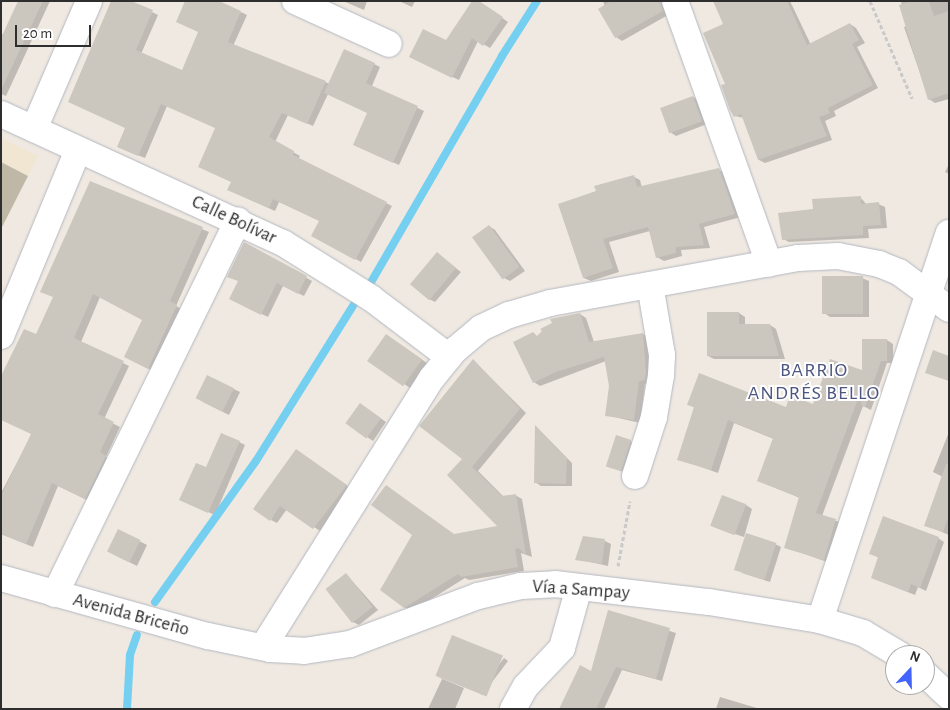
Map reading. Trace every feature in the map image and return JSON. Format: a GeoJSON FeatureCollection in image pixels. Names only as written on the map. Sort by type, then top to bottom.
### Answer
{"type":"FeatureCollection","features":[{"type":"Feature","properties":{"kind":"street"},"geometry":{"type":"LineString","coordinates":[[34,129],[89,1]]}},
{"type":"Feature","properties":{"kind":"street"},"geometry":{"type":"LineString","coordinates":[[295,1],[390,44]]}},
{"type":"Feature","properties":{"kind":"street"},"geometry":{"type":"LineString","coordinates":[[675,1],[769,264]]}},
{"type":"Feature","properties":{"kind":"street","name":"Calle Bolívar"},"geometry":{"type":"LineString","coordinates":[[1,114],[238,220],[326,268],[449,358]]}},
{"type":"Feature","properties":{"kind":"street"},"geometry":{"type":"LineString","coordinates":[[1,336],[78,150]]}},
{"type":"Feature","properties":{"kind":"street"},"geometry":{"type":"LineString","coordinates":[[55,594],[238,220]]}},
{"type":"Feature","properties":{"kind":"street"},"geometry":{"type":"LineString","coordinates":[[820,620],[939,301],[949,233]]}},
{"type":"Feature","properties":{"kind":"street"},"geometry":{"type":"LineString","coordinates":[[263,647],[374,466],[449,358],[482,328],[509,315],[550,303],[769,264],[838,256],[860,260],[899,272],[939,301]]}},
{"type":"Feature","properties":{"kind":"street"},"geometry":{"type":"LineString","coordinates":[[635,476],[654,417],[662,375],[662,355],[650,285]]}},
{"type":"Feature","properties":{"kind":"street","name":"Avenida Briceño"},"geometry":{"type":"LineString","coordinates":[[1,578],[208,636],[263,647]]}},
{"type":"Feature","properties":{"kind":"street","name":"Vía a Sampay"},"geometry":{"type":"LineString","coordinates":[[263,647],[304,652],[350,644],[478,596],[520,586],[555,584],[709,602],[820,620],[863,633],[885,646]]}},
{"type":"Feature","properties":{"kind":"street"},"geometry":{"type":"LineString","coordinates":[[513,709],[526,686],[562,648],[579,587]]}},
{"type":"Feature","properties":{"kind":"street"},"geometry":{"type":"LineString","coordinates":[[935,683],[949,696]]}},
{"type":"Feature","properties":{"kind":"path"},"geometry":{"type":"LineString","coordinates":[[870,1],[912,98]]}},
{"type":"Feature","properties":{"kind":"path"},"geometry":{"type":"LineString","coordinates":[[614,591],[635,476]]}},
{"type":"Feature","properties":{"kind":"shaded area"},"geometry":{"type":"Polygon","coordinates":[[[1,138],[38,156],[1,230],[1,138]]]}},
{"type":"Feature","properties":{"kind":"building"},"geometry":{"type":"Polygon","coordinates":[[[18,1],[43,1],[1,90],[1,38],[18,1]]]}},
{"type":"Feature","properties":{"kind":"building"},"geometry":{"type":"Polygon","coordinates":[[[111,1],[131,1],[153,10],[136,50],[182,70],[198,32],[176,22],[185,1],[219,1],[241,11],[228,42],[326,81],[307,124],[282,113],[269,137],[294,151],[293,155],[387,202],[355,260],[311,236],[319,221],[273,199],[269,208],[227,190],[231,182],[198,167],[215,128],[161,104],[138,156],[117,147],[125,128],[68,102],[111,1]]]}},
{"type":"Feature","properties":{"kind":"building"},"geometry":{"type":"Polygon","coordinates":[[[472,1],[479,1],[503,17],[483,46],[472,38],[452,78],[409,57],[423,29],[446,40],[472,1]]]}},
{"type":"Feature","properties":{"kind":"building"},"geometry":{"type":"Polygon","coordinates":[[[611,1],[660,1],[663,11],[615,38],[598,9],[611,1]]]}},
{"type":"Feature","properties":{"kind":"building"},"geometry":{"type":"Polygon","coordinates":[[[713,1],[787,1],[807,45],[850,23],[859,40],[852,44],[873,85],[828,108],[830,113],[819,117],[827,136],[758,160],[741,114],[734,117],[730,110],[721,85],[725,84],[703,33],[723,24],[713,1]]]}},
{"type":"Feature","properties":{"kind":"building"},"geometry":{"type":"Polygon","coordinates":[[[911,1],[929,1],[934,16],[949,11],[949,93],[928,100],[899,5],[911,1]]]}},
{"type":"Feature","properties":{"kind":"building"},"geometry":{"type":"Polygon","coordinates":[[[344,49],[375,63],[366,83],[418,106],[393,163],[353,145],[367,113],[324,93],[344,49]]]}},
{"type":"Feature","properties":{"kind":"building"},"geometry":{"type":"Polygon","coordinates":[[[693,96],[702,121],[669,133],[660,108],[693,96]]]}},
{"type":"Feature","properties":{"kind":"building"},"geometry":{"type":"Polygon","coordinates":[[[719,168],[735,214],[699,224],[704,245],[676,247],[676,253],[656,258],[648,227],[603,239],[613,268],[583,278],[558,204],[596,191],[594,186],[634,175],[637,187],[719,168]]]}},
{"type":"Feature","properties":{"kind":"building"},"geometry":{"type":"Polygon","coordinates":[[[90,181],[203,227],[170,301],[177,305],[148,369],[124,357],[142,320],[93,294],[74,338],[124,361],[98,414],[114,422],[100,452],[106,456],[85,499],[52,483],[26,544],[1,534],[1,496],[31,434],[1,420],[1,376],[24,329],[36,334],[53,297],[40,292],[90,181]]]}},
{"type":"Feature","properties":{"kind":"building"},"geometry":{"type":"Polygon","coordinates":[[[861,196],[861,204],[879,202],[881,225],[863,226],[863,235],[782,240],[778,213],[813,209],[812,199],[861,196]]]}},
{"type":"Feature","properties":{"kind":"building"},"geometry":{"type":"Polygon","coordinates":[[[489,225],[520,267],[503,279],[472,237],[489,225]]]}},
{"type":"Feature","properties":{"kind":"building"},"geometry":{"type":"Polygon","coordinates":[[[244,242],[307,276],[298,294],[277,283],[261,315],[229,299],[238,281],[227,277],[244,242]]]}},
{"type":"Feature","properties":{"kind":"building"},"geometry":{"type":"Polygon","coordinates":[[[437,252],[456,268],[429,300],[410,284],[437,252]]]}},
{"type":"Feature","properties":{"kind":"building"},"geometry":{"type":"Polygon","coordinates":[[[822,276],[863,276],[863,314],[822,314],[822,276]]]}},
{"type":"Feature","properties":{"kind":"building"},"geometry":{"type":"Polygon","coordinates":[[[707,312],[739,312],[739,324],[770,324],[779,356],[707,356],[707,312]]]}},
{"type":"Feature","properties":{"kind":"building"},"geometry":{"type":"Polygon","coordinates":[[[580,313],[589,342],[643,333],[646,373],[645,380],[639,381],[634,420],[605,416],[609,386],[604,357],[556,372],[533,383],[513,342],[533,332],[537,336],[542,331],[540,329],[552,323],[550,319],[580,313]]]}},
{"type":"Feature","properties":{"kind":"building"},"geometry":{"type":"Polygon","coordinates":[[[386,334],[422,359],[403,386],[367,361],[386,334]]]}},
{"type":"Feature","properties":{"kind":"building"},"geometry":{"type":"Polygon","coordinates":[[[862,339],[887,339],[887,361],[881,361],[865,407],[862,406],[859,396],[816,513],[836,519],[824,560],[784,548],[799,497],[757,481],[773,438],[728,420],[711,470],[677,460],[694,407],[687,405],[699,373],[786,407],[790,395],[813,404],[830,359],[862,370],[862,339]]]}},
{"type":"Feature","properties":{"kind":"building"},"geometry":{"type":"Polygon","coordinates":[[[933,350],[949,356],[949,381],[925,373],[933,350]]]}},
{"type":"Feature","properties":{"kind":"building"},"geometry":{"type":"Polygon","coordinates":[[[473,359],[520,409],[472,467],[502,496],[516,494],[526,555],[519,548],[515,549],[518,567],[461,577],[458,574],[404,608],[380,590],[412,535],[371,505],[386,485],[454,534],[497,526],[447,475],[462,459],[419,426],[473,359]]]}},
{"type":"Feature","properties":{"kind":"building"},"geometry":{"type":"Polygon","coordinates":[[[207,375],[234,388],[223,412],[196,398],[207,375]]]}},
{"type":"Feature","properties":{"kind":"building"},"geometry":{"type":"Polygon","coordinates":[[[360,403],[381,418],[366,439],[345,423],[360,403]]]}},
{"type":"Feature","properties":{"kind":"building"},"geometry":{"type":"Polygon","coordinates":[[[535,425],[567,458],[566,484],[534,483],[535,425]]]}},
{"type":"Feature","properties":{"kind":"building"},"geometry":{"type":"Polygon","coordinates":[[[221,433],[240,441],[208,513],[179,500],[196,463],[206,467],[221,433]]]}},
{"type":"Feature","properties":{"kind":"building"},"geometry":{"type":"Polygon","coordinates":[[[616,435],[631,440],[621,471],[606,466],[616,435]]]}},
{"type":"Feature","properties":{"kind":"building"},"geometry":{"type":"Polygon","coordinates":[[[296,449],[347,485],[313,529],[280,506],[270,521],[253,509],[296,449]]]}},
{"type":"Feature","properties":{"kind":"building"},"geometry":{"type":"Polygon","coordinates":[[[946,464],[949,464],[949,515],[943,532],[924,526],[946,464]]]}},
{"type":"Feature","properties":{"kind":"building"},"geometry":{"type":"Polygon","coordinates":[[[722,495],[746,504],[734,535],[710,526],[722,495]]]}},
{"type":"Feature","properties":{"kind":"building"},"geometry":{"type":"Polygon","coordinates":[[[883,516],[939,537],[920,588],[911,584],[908,592],[871,578],[878,557],[869,554],[883,516]]]}},
{"type":"Feature","properties":{"kind":"building"},"geometry":{"type":"Polygon","coordinates":[[[118,529],[140,540],[130,562],[107,551],[118,529]]]}},
{"type":"Feature","properties":{"kind":"building"},"geometry":{"type":"Polygon","coordinates":[[[746,533],[776,543],[764,580],[734,570],[746,533]]]}},
{"type":"Feature","properties":{"kind":"building"},"geometry":{"type":"Polygon","coordinates":[[[583,536],[605,539],[602,564],[575,560],[583,536]]]}},
{"type":"Feature","properties":{"kind":"building"},"geometry":{"type":"Polygon","coordinates":[[[346,573],[372,607],[352,623],[326,589],[346,573]]]}},
{"type":"Feature","properties":{"kind":"building"},"geometry":{"type":"Polygon","coordinates":[[[608,610],[670,628],[656,679],[616,667],[596,709],[559,709],[580,665],[591,671],[608,610]]]}},
{"type":"Feature","properties":{"kind":"building"},"geometry":{"type":"Polygon","coordinates":[[[452,635],[503,656],[487,696],[436,676],[452,635]]]}},
{"type":"Feature","properties":{"kind":"waterway"},"geometry":{"type":"LineString","coordinates":[[370,284],[502,56],[537,1]]}},
{"type":"Feature","properties":{"kind":"waterway"},"geometry":{"type":"LineString","coordinates":[[155,602],[256,461],[353,306]]}},
{"type":"Feature","properties":{"kind":"waterway"},"geometry":{"type":"LineString","coordinates":[[127,709],[130,655],[137,635]]}},
{"type":"Feature","properties":{"kind":"district","name":"BARRIO ANDRÉS BELLO"},"geometry":{"type":"Point","coordinates":[814,382]}}]}
